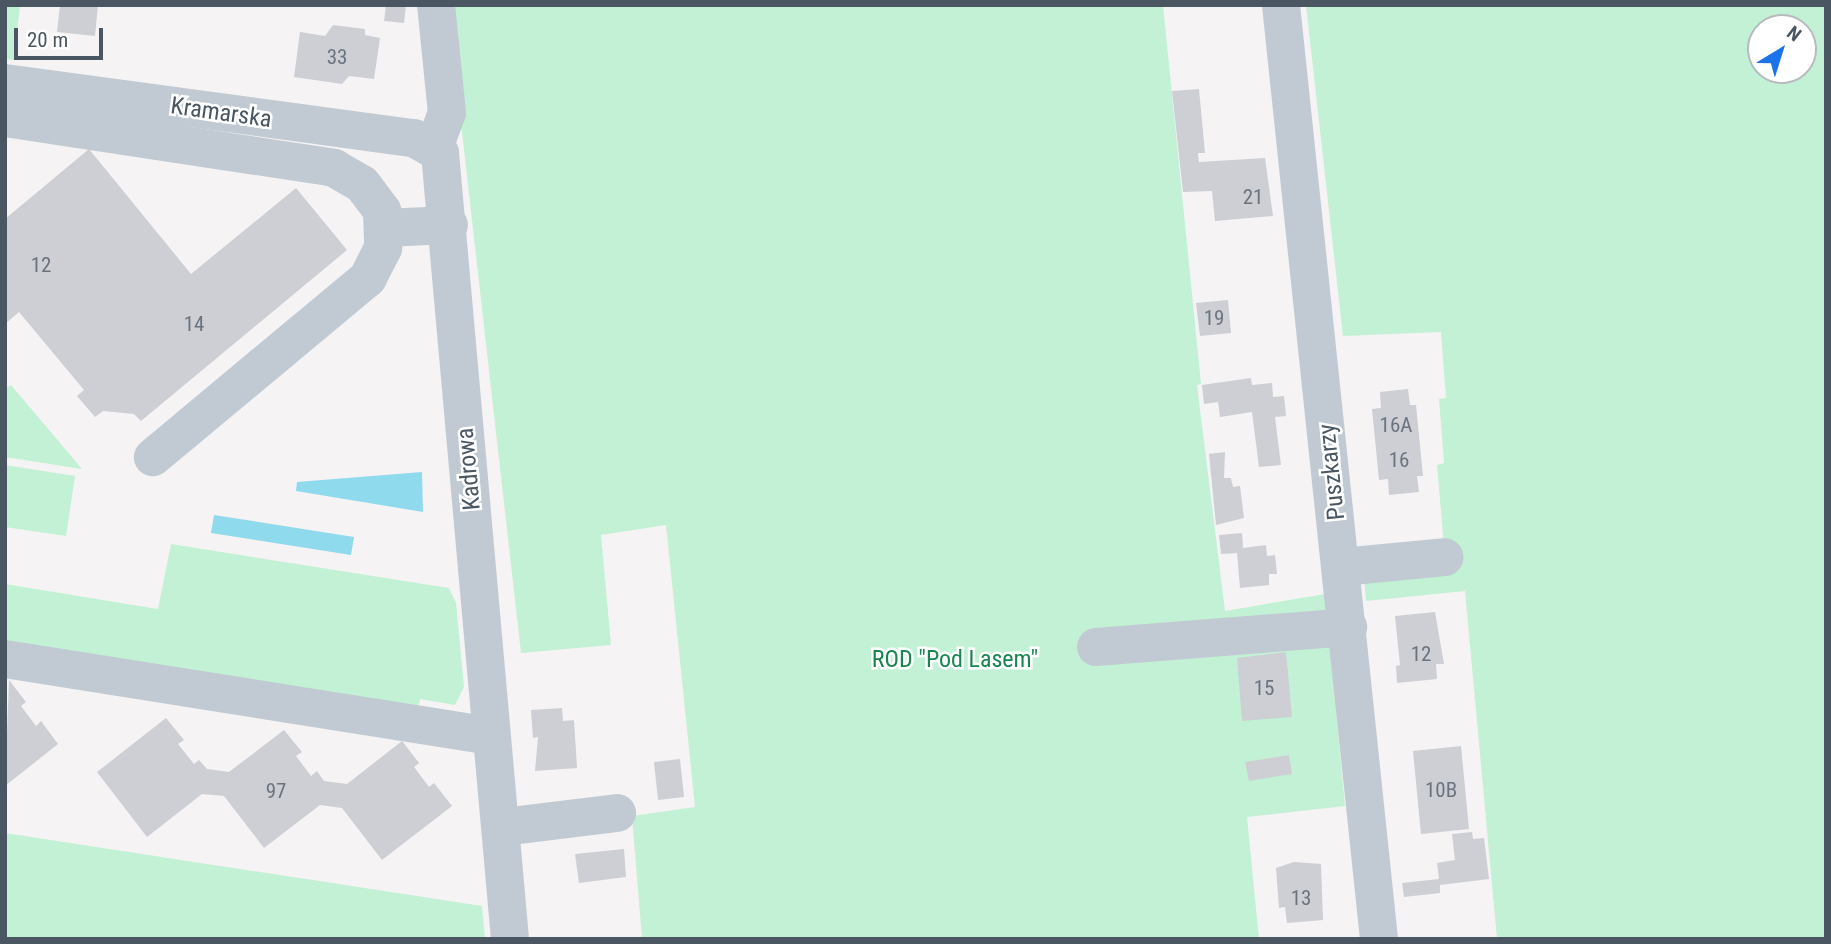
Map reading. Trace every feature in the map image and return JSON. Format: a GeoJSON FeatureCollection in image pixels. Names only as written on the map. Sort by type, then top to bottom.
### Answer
{"type":"FeatureCollection","features":[{"type":"Feature","properties":{"kind":"street"},"geometry":{"type":"LineString","coordinates":[[434,148],[447,113],[436,5]]}},
{"type":"Feature","properties":{"kind":"street","name":"Puszkarzy"},"geometry":{"type":"LineString","coordinates":[[1281,5],[1379,939]]}},
{"type":"Feature","properties":{"kind":"street","name":"Kramarska"},"geometry":{"type":"LineString","coordinates":[[5,83],[414,138],[434,148]]}},
{"type":"Feature","properties":{"kind":"street"},"geometry":{"type":"LineString","coordinates":[[5,118],[334,168],[351,175],[372,194],[382,211],[384,228],[378,264],[358,288],[153,457]]}},
{"type":"Feature","properties":{"kind":"street","name":"Kadrowa"},"geometry":{"type":"LineString","coordinates":[[434,148],[443,161],[491,736],[503,827],[510,939]]}},
{"type":"Feature","properties":{"kind":"street"},"geometry":{"type":"LineString","coordinates":[[384,228],[449,225]]}},
{"type":"Feature","properties":{"kind":"street"},"geometry":{"type":"LineString","coordinates":[[1342,567],[1445,557]]}},
{"type":"Feature","properties":{"kind":"street"},"geometry":{"type":"LineString","coordinates":[[1096,647],[1348,627]]}},
{"type":"Feature","properties":{"kind":"street"},"geometry":{"type":"LineString","coordinates":[[5,659],[491,736]]}},
{"type":"Feature","properties":{"kind":"street"},"geometry":{"type":"LineString","coordinates":[[503,827],[617,813]]}},
{"type":"Feature","properties":{"kind":"green space"},"geometry":{"type":"Polygon","coordinates":[[[5,5],[20,5],[14,60],[5,59],[5,5]]]}},
{"type":"Feature","properties":{"kind":"green space","name":"ROD \"Pod Lasem\""},"geometry":{"type":"Polygon","coordinates":[[[440,5],[1163,5],[1201,384],[1197,385],[1225,611],[1325,594],[1345,806],[1247,817],[1259,939],[642,939],[632,816],[695,807],[666,525],[601,535],[611,645],[521,653],[461,123],[440,5]]]}},
{"type":"Feature","properties":{"kind":"green space"},"geometry":{"type":"Polygon","coordinates":[[[1306,5],[1826,5],[1826,939],[1497,939],[1465,591],[1366,601],[1364,579],[1444,546],[1437,465],[1444,463],[1439,399],[1446,398],[1441,332],[1343,336],[1306,5]]]}},
{"type":"Feature","properties":{"kind":"green space"},"geometry":{"type":"Polygon","coordinates":[[[11,385],[82,469],[5,457],[5,389],[11,385]]]}},
{"type":"Feature","properties":{"kind":"green space"},"geometry":{"type":"Polygon","coordinates":[[[5,465],[75,476],[66,536],[5,527],[5,465]]]}},
{"type":"Feature","properties":{"kind":"green space"},"geometry":{"type":"Polygon","coordinates":[[[171,544],[449,588],[456,603],[464,687],[455,705],[420,699],[418,711],[5,644],[5,584],[158,609],[171,544]]]}},
{"type":"Feature","properties":{"kind":"green space"},"geometry":{"type":"Polygon","coordinates":[[[5,833],[482,906],[485,939],[5,939],[5,833]]]}},
{"type":"Feature","properties":{"kind":"water"},"geometry":{"type":"Polygon","coordinates":[[[422,472],[423,512],[296,491],[297,482],[422,472]]]}},
{"type":"Feature","properties":{"kind":"water"},"geometry":{"type":"Polygon","coordinates":[[[214,515],[354,537],[351,555],[211,533],[214,515]]]}},
{"type":"Feature","properties":{"kind":"building"},"geometry":{"type":"Polygon","coordinates":[[[60,5],[98,5],[95,36],[57,32],[60,5]]]}},
{"type":"Feature","properties":{"kind":"building"},"geometry":{"type":"Polygon","coordinates":[[[386,5],[406,5],[404,23],[384,21],[386,5]]]}},
{"type":"Feature","properties":{"kind":"building"},"geometry":{"type":"Polygon","coordinates":[[[333,25],[365,29],[365,35],[380,38],[374,79],[349,76],[342,84],[294,77],[300,32],[325,36],[333,25]]]}},
{"type":"Feature","properties":{"kind":"building"},"geometry":{"type":"Polygon","coordinates":[[[1199,89],[1205,153],[1198,153],[1199,162],[1265,158],[1273,216],[1215,221],[1212,191],[1183,192],[1172,91],[1199,89]]]}},
{"type":"Feature","properties":{"kind":"building"},"geometry":{"type":"Polygon","coordinates":[[[89,149],[191,274],[296,188],[347,250],[141,421],[134,414],[103,411],[95,417],[77,396],[84,390],[19,312],[5,324],[5,219],[89,149]]]}},
{"type":"Feature","properties":{"kind":"building"},"geometry":{"type":"Polygon","coordinates":[[[1228,300],[1231,333],[1200,336],[1196,303],[1228,300]]]}},
{"type":"Feature","properties":{"kind":"building"},"geometry":{"type":"Polygon","coordinates":[[[1251,378],[1252,385],[1272,383],[1273,397],[1284,396],[1286,416],[1275,417],[1281,465],[1259,467],[1252,412],[1220,417],[1218,402],[1204,404],[1202,385],[1251,378]]]}},
{"type":"Feature","properties":{"kind":"building"},"geometry":{"type":"Polygon","coordinates":[[[1408,389],[1410,405],[1416,405],[1423,476],[1417,476],[1419,492],[1389,495],[1388,479],[1379,480],[1372,409],[1381,408],[1380,392],[1408,389]]]}},
{"type":"Feature","properties":{"kind":"building"},"geometry":{"type":"Polygon","coordinates":[[[1225,452],[1224,478],[1231,478],[1233,487],[1240,486],[1244,518],[1216,525],[1209,454],[1225,452]]]}},
{"type":"Feature","properties":{"kind":"building"},"geometry":{"type":"Polygon","coordinates":[[[1242,533],[1243,548],[1266,545],[1267,556],[1275,555],[1277,574],[1269,574],[1269,585],[1240,588],[1237,553],[1221,554],[1219,535],[1242,533]]]}},
{"type":"Feature","properties":{"kind":"building"},"geometry":{"type":"Polygon","coordinates":[[[1435,612],[1444,664],[1436,664],[1437,679],[1397,683],[1396,666],[1400,665],[1395,616],[1435,612]]]}},
{"type":"Feature","properties":{"kind":"building"},"geometry":{"type":"Polygon","coordinates":[[[1286,652],[1292,717],[1242,721],[1237,658],[1286,652]]]}},
{"type":"Feature","properties":{"kind":"building"},"geometry":{"type":"Polygon","coordinates":[[[9,680],[26,702],[21,706],[36,726],[41,721],[58,744],[5,786],[9,680]]]}},
{"type":"Feature","properties":{"kind":"building"},"geometry":{"type":"Polygon","coordinates":[[[562,708],[563,721],[574,720],[577,768],[535,771],[538,737],[533,738],[531,710],[562,708]]]}},
{"type":"Feature","properties":{"kind":"building"},"geometry":{"type":"Polygon","coordinates":[[[166,718],[184,740],[178,744],[194,764],[199,760],[207,769],[229,772],[284,730],[302,752],[296,756],[311,776],[317,771],[324,781],[347,784],[402,741],[419,763],[414,767],[429,787],[434,783],[452,806],[382,860],[342,808],[320,805],[264,848],[224,796],[202,794],[147,837],[97,772],[166,718]]]}},
{"type":"Feature","properties":{"kind":"building"},"geometry":{"type":"Polygon","coordinates":[[[1461,746],[1469,829],[1421,834],[1413,751],[1461,746]]]}},
{"type":"Feature","properties":{"kind":"building"},"geometry":{"type":"Polygon","coordinates":[[[1289,755],[1292,774],[1249,781],[1245,762],[1289,755]]]}},
{"type":"Feature","properties":{"kind":"building"},"geometry":{"type":"Polygon","coordinates":[[[680,759],[684,797],[658,800],[654,762],[680,759]]]}},
{"type":"Feature","properties":{"kind":"building"},"geometry":{"type":"Polygon","coordinates":[[[1472,832],[1473,839],[1484,838],[1489,879],[1440,885],[1440,893],[1404,897],[1402,883],[1439,879],[1437,863],[1455,860],[1452,834],[1472,832]]]}},
{"type":"Feature","properties":{"kind":"building"},"geometry":{"type":"Polygon","coordinates":[[[624,849],[626,877],[579,883],[575,854],[624,849]]]}},
{"type":"Feature","properties":{"kind":"building"},"geometry":{"type":"Polygon","coordinates":[[[1294,862],[1321,864],[1323,920],[1287,923],[1285,907],[1279,908],[1276,868],[1294,862]]]}}]}
